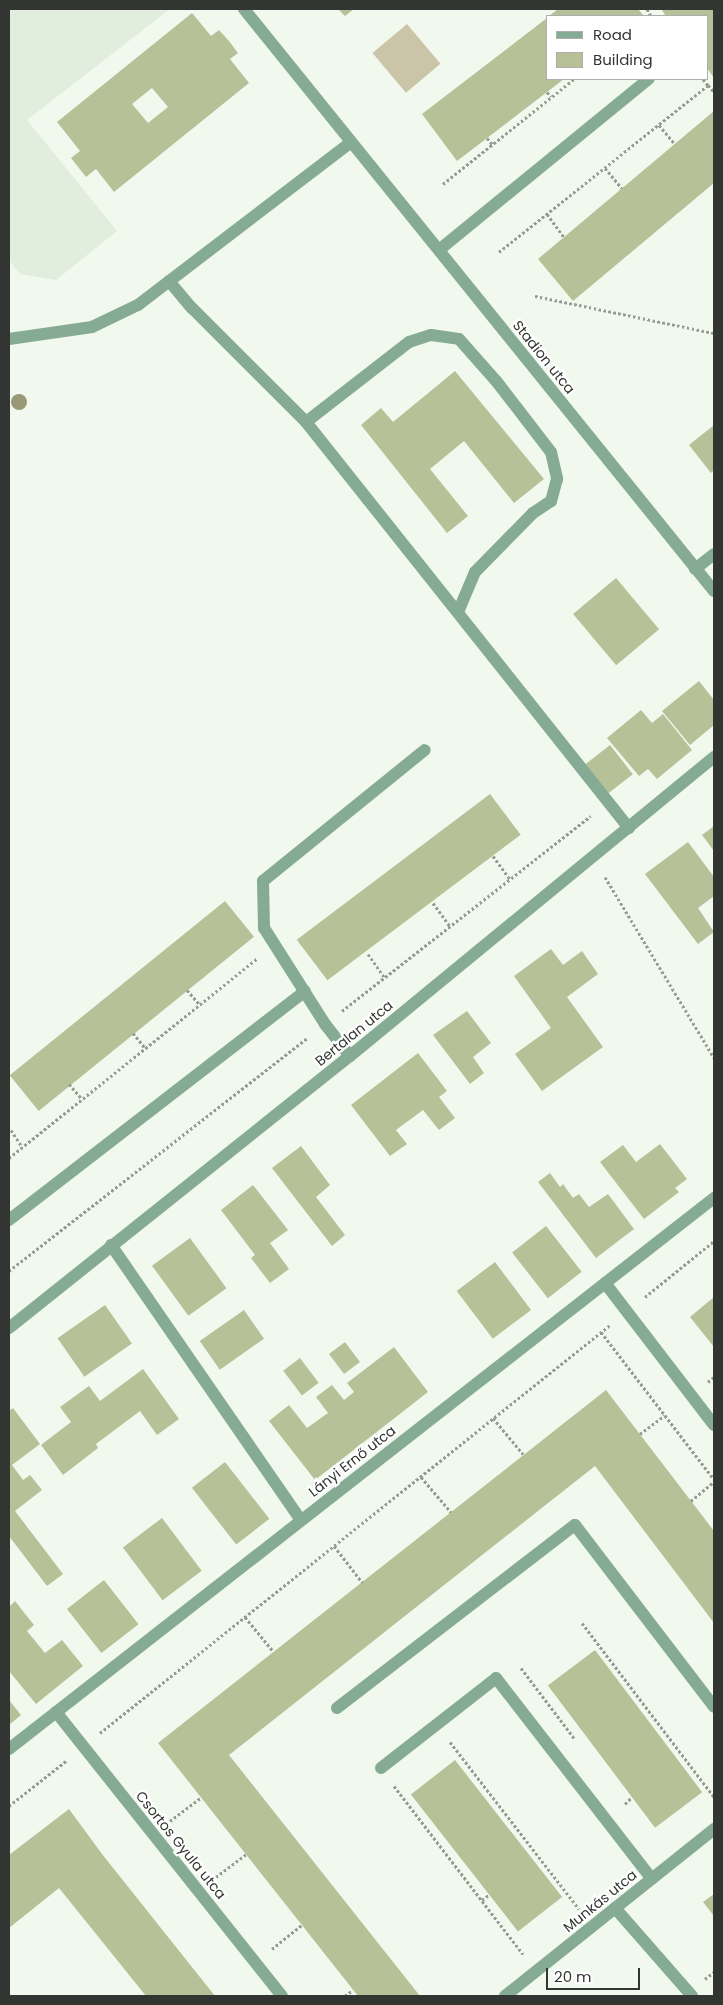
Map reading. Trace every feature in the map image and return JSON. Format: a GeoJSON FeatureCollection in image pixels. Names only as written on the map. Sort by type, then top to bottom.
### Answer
{"type":"FeatureCollection","features":[{"type":"Feature","properties":{"kind":"street","name":"Stadion utca"},"geometry":{"type":"LineString","coordinates":[[244,9],[714,591]]}},
{"type":"Feature","properties":{"kind":"street"},"geometry":{"type":"LineString","coordinates":[[439,250],[648,80]]}},
{"type":"Feature","properties":{"kind":"street"},"geometry":{"type":"LineString","coordinates":[[9,339],[92,327],[138,305],[351,142]]}},
{"type":"Feature","properties":{"kind":"street"},"geometry":{"type":"LineString","coordinates":[[169,281],[192,308],[306,422],[629,828]]}},
{"type":"Feature","properties":{"kind":"street"},"geometry":{"type":"LineString","coordinates":[[306,422],[408,342],[430,335],[459,339],[497,382],[551,452],[557,479],[551,501],[534,513],[475,572],[458,612]]}},
{"type":"Feature","properties":{"kind":"street"},"geometry":{"type":"LineString","coordinates":[[695,569],[714,554]]}},
{"type":"Feature","properties":{"kind":"street"},"geometry":{"type":"LineString","coordinates":[[350,1056],[325,1024],[264,928],[263,881],[425,750]]}},
{"type":"Feature","properties":{"kind":"street","name":"Bertalan utca"},"geometry":{"type":"LineString","coordinates":[[9,1328],[350,1056],[714,757]]}},
{"type":"Feature","properties":{"kind":"street"},"geometry":{"type":"LineString","coordinates":[[9,1220],[305,992]]}},
{"type":"Feature","properties":{"kind":"street","name":"Lányi Ernő utca"},"geometry":{"type":"LineString","coordinates":[[9,1749],[714,1198]]}},
{"type":"Feature","properties":{"kind":"street"},"geometry":{"type":"LineString","coordinates":[[111,1245],[301,1520]]}},
{"type":"Feature","properties":{"kind":"street"},"geometry":{"type":"LineString","coordinates":[[605,1283],[714,1424]]}},
{"type":"Feature","properties":{"kind":"street"},"geometry":{"type":"LineString","coordinates":[[337,1708],[575,1525],[714,1707]]}},
{"type":"Feature","properties":{"kind":"street"},"geometry":{"type":"LineString","coordinates":[[381,1768],[496,1678],[652,1879]]}},
{"type":"Feature","properties":{"kind":"street","name":"Csortos Gyula utca"},"geometry":{"type":"LineString","coordinates":[[56,1712],[282,1996]]}},
{"type":"Feature","properties":{"kind":"street","name":"Munkás utca"},"geometry":{"type":"LineString","coordinates":[[505,1996],[714,1829]]}},
{"type":"Feature","properties":{"kind":"street"},"geometry":{"type":"LineString","coordinates":[[615,1908],[692,1996]]}},
{"type":"Feature","properties":{"kind":"path"},"geometry":{"type":"LineString","coordinates":[[443,184],[573,80]]}},
{"type":"Feature","properties":{"kind":"path"},"geometry":{"type":"LineString","coordinates":[[704,80],[714,92]]}},
{"type":"Feature","properties":{"kind":"path"},"geometry":{"type":"LineString","coordinates":[[499,252],[708,85]]}},
{"type":"Feature","properties":{"kind":"path"},"geometry":{"type":"LineString","coordinates":[[547,92],[551,97]]}},
{"type":"Feature","properties":{"kind":"path"},"geometry":{"type":"LineString","coordinates":[[659,125],[675,144]]}},
{"type":"Feature","properties":{"kind":"path"},"geometry":{"type":"LineString","coordinates":[[487,138],[492,144]]}},
{"type":"Feature","properties":{"kind":"path"},"geometry":{"type":"LineString","coordinates":[[605,168],[622,188]]}},
{"type":"Feature","properties":{"kind":"path"},"geometry":{"type":"LineString","coordinates":[[546,214],[564,236]]}},
{"type":"Feature","properties":{"kind":"path"},"geometry":{"type":"LineString","coordinates":[[535,296],[714,333]]}},
{"type":"Feature","properties":{"kind":"path"},"geometry":{"type":"LineString","coordinates":[[9,1271],[609,802]]}},
{"type":"Feature","properties":{"kind":"path"},"geometry":{"type":"LineString","coordinates":[[493,856],[510,879]]}},
{"type":"Feature","properties":{"kind":"path"},"geometry":{"type":"LineString","coordinates":[[593,858],[714,1058]]}},
{"type":"Feature","properties":{"kind":"path"},"geometry":{"type":"LineString","coordinates":[[433,903],[450,926]]}},
{"type":"Feature","properties":{"kind":"path"},"geometry":{"type":"LineString","coordinates":[[9,1158],[274,944]]}},
{"type":"Feature","properties":{"kind":"path"},"geometry":{"type":"LineString","coordinates":[[368,954],[385,978]]}},
{"type":"Feature","properties":{"kind":"path"},"geometry":{"type":"LineString","coordinates":[[187,990],[200,1004]]}},
{"type":"Feature","properties":{"kind":"path"},"geometry":{"type":"LineString","coordinates":[[133,1033],[145,1048]]}},
{"type":"Feature","properties":{"kind":"path"},"geometry":{"type":"LineString","coordinates":[[69,1084],[82,1099]]}},
{"type":"Feature","properties":{"kind":"path"},"geometry":{"type":"LineString","coordinates":[[11,1130],[22,1147]]}},
{"type":"Feature","properties":{"kind":"path"},"geometry":{"type":"LineString","coordinates":[[9,1806],[714,1241]]}},
{"type":"Feature","properties":{"kind":"path"},"geometry":{"type":"LineString","coordinates":[[601,1332],[714,1480],[691,1501]]}},
{"type":"Feature","properties":{"kind":"path"},"geometry":{"type":"LineString","coordinates":[[640,1434],[665,1415]]}},
{"type":"Feature","properties":{"kind":"path"},"geometry":{"type":"LineString","coordinates":[[493,1418],[523,1454]]}},
{"type":"Feature","properties":{"kind":"path"},"geometry":{"type":"LineString","coordinates":[[421,1477],[450,1512]]}},
{"type":"Feature","properties":{"kind":"path"},"geometry":{"type":"LineString","coordinates":[[334,1546],[362,1582]]}},
{"type":"Feature","properties":{"kind":"path"},"geometry":{"type":"LineString","coordinates":[[245,1617],[273,1651]]}},
{"type":"Feature","properties":{"kind":"path"},"geometry":{"type":"LineString","coordinates":[[582,1623],[714,1797]]}},
{"type":"Feature","properties":{"kind":"path"},"geometry":{"type":"LineString","coordinates":[[637,1706],[642,1702]]}},
{"type":"Feature","properties":{"kind":"path"},"geometry":{"type":"LineString","coordinates":[[437,1724],[585,1918]]}},
{"type":"Feature","properties":{"kind":"path"},"geometry":{"type":"LineString","coordinates":[[381,1768],[530,1962]]}},
{"type":"Feature","properties":{"kind":"path"},"geometry":{"type":"LineString","coordinates":[[477,1787],[481,1784]]}},
{"type":"Feature","properties":{"kind":"path"},"geometry":{"type":"LineString","coordinates":[[625,1804],[632,1797]]}},
{"type":"Feature","properties":{"kind":"path"},"geometry":{"type":"LineString","coordinates":[[166,1824],[201,1798]]}},
{"type":"Feature","properties":{"kind":"path"},"geometry":{"type":"LineString","coordinates":[[211,1881],[246,1854]]}},
{"type":"Feature","properties":{"kind":"path"},"geometry":{"type":"LineString","coordinates":[[482,1900],[489,1895]]}},
{"type":"Feature","properties":{"kind":"path"},"geometry":{"type":"LineString","coordinates":[[268,1952],[302,1925]]}},
{"type":"Feature","properties":{"kind":"path"},"geometry":{"type":"LineString","coordinates":[[345,1996],[353,1990]]}},
{"type":"Feature","properties":{"kind":"shaded area"},"geometry":{"type":"Polygon","coordinates":[[[9,9],[170,9],[27,120],[117,231],[56,280],[20,274],[9,260],[9,9]]]}},
{"type":"Feature","properties":{"kind":"shaded area"},"geometry":{"type":"Polygon","coordinates":[[[407,24],[440,64],[406,93],[373,53],[407,24]]]}},
{"type":"Feature","properties":{"kind":"building"},"geometry":{"type":"Polygon","coordinates":[[[338,9],[354,9],[345,16],[338,9]]]}},
{"type":"Feature","properties":{"kind":"building"},"geometry":{"type":"Polygon","coordinates":[[[558,9],[638,9],[643,15],[550,15],[558,9]]]}},
{"type":"Feature","properties":{"kind":"building"},"geometry":{"type":"Polygon","coordinates":[[[661,9],[714,9],[714,78],[708,69],[708,15],[665,15],[661,9]]]}},
{"type":"Feature","properties":{"kind":"building"},"geometry":{"type":"Polygon","coordinates":[[[192,13],[211,36],[219,30],[229,41],[238,53],[230,59],[249,83],[114,192],[96,169],[86,177],[71,158],[80,151],[57,122],[192,13]],[[152,88],[132,104],[148,123],[168,107],[152,88]]]}},
{"type":"Feature","properties":{"kind":"building"},"geometry":{"type":"Polygon","coordinates":[[[546,19],[546,80],[563,80],[457,161],[422,114],[546,19]]]}},
{"type":"Feature","properties":{"kind":"building"},"geometry":{"type":"Polygon","coordinates":[[[714,111],[714,183],[573,301],[538,259],[714,111]]]}},
{"type":"Feature","properties":{"kind":"building"},"geometry":{"type":"Polygon","coordinates":[[[455,371],[544,479],[514,503],[464,441],[430,469],[468,516],[447,533],[361,425],[381,408],[393,422],[455,371]]]}},
{"type":"Feature","properties":{"kind":"building"},"geometry":{"type":"Polygon","coordinates":[[[714,425],[714,470],[711,473],[689,445],[714,425]]]}},
{"type":"Feature","properties":{"kind":"building"},"geometry":{"type":"Polygon","coordinates":[[[616,578],[659,629],[616,665],[573,614],[616,578]]]}},
{"type":"Feature","properties":{"kind":"building"},"geometry":{"type":"Polygon","coordinates":[[[699,681],[714,700],[714,725],[690,745],[662,711],[699,681]]]}},
{"type":"Feature","properties":{"kind":"building"},"geometry":{"type":"Polygon","coordinates":[[[641,710],[652,723],[663,714],[692,750],[657,779],[648,769],[639,776],[607,738],[641,710]]]}},
{"type":"Feature","properties":{"kind":"building"},"geometry":{"type":"Polygon","coordinates":[[[610,745],[633,774],[607,794],[584,765],[610,745]]]}},
{"type":"Feature","properties":{"kind":"building"},"geometry":{"type":"Polygon","coordinates":[[[490,794],[521,835],[327,980],[297,940],[490,794]]]}},
{"type":"Feature","properties":{"kind":"building"},"geometry":{"type":"Polygon","coordinates":[[[714,826],[714,851],[702,835],[714,826]]]}},
{"type":"Feature","properties":{"kind":"building"},"geometry":{"type":"Polygon","coordinates":[[[688,842],[714,877],[714,896],[698,908],[714,932],[698,944],[645,874],[688,842]]]}},
{"type":"Feature","properties":{"kind":"building"},"geometry":{"type":"Polygon","coordinates":[[[225,901],[254,937],[39,1111],[10,1075],[225,901]]]}},
{"type":"Feature","properties":{"kind":"building"},"geometry":{"type":"Polygon","coordinates":[[[551,949],[563,965],[582,951],[598,974],[567,997],[603,1047],[542,1091],[515,1054],[551,1028],[514,976],[551,949]]]}},
{"type":"Feature","properties":{"kind":"building"},"geometry":{"type":"Polygon","coordinates":[[[467,1011],[491,1043],[473,1057],[484,1073],[470,1084],[433,1035],[467,1011]]]}},
{"type":"Feature","properties":{"kind":"building"},"geometry":{"type":"Polygon","coordinates":[[[418,1053],[447,1091],[439,1097],[455,1118],[439,1130],[423,1110],[396,1130],[407,1144],[390,1156],[351,1105],[418,1053]]]}},
{"type":"Feature","properties":{"kind":"building"},"geometry":{"type":"Polygon","coordinates":[[[660,1144],[687,1179],[675,1188],[679,1192],[644,1219],[600,1162],[623,1145],[636,1162],[660,1144]]]}},
{"type":"Feature","properties":{"kind":"building"},"geometry":{"type":"Polygon","coordinates":[[[301,1146],[330,1185],[316,1197],[345,1235],[332,1246],[272,1168],[301,1146]]]}},
{"type":"Feature","properties":{"kind":"building"},"geometry":{"type":"Polygon","coordinates":[[[550,1173],[560,1187],[563,1184],[573,1198],[579,1194],[589,1207],[608,1194],[634,1229],[596,1258],[538,1182],[550,1173]]]}},
{"type":"Feature","properties":{"kind":"building"},"geometry":{"type":"Polygon","coordinates":[[[253,1185],[288,1230],[270,1243],[289,1269],[270,1283],[251,1258],[255,1255],[221,1210],[253,1185]]]}},
{"type":"Feature","properties":{"kind":"building"},"geometry":{"type":"Polygon","coordinates":[[[546,1226],[582,1272],[548,1298],[512,1252],[546,1226]]]}},
{"type":"Feature","properties":{"kind":"building"},"geometry":{"type":"Polygon","coordinates":[[[190,1238],[226,1288],[188,1316],[152,1266],[190,1238]]]}},
{"type":"Feature","properties":{"kind":"building"},"geometry":{"type":"Polygon","coordinates":[[[495,1262],[531,1310],[493,1339],[457,1291],[495,1262]]]}},
{"type":"Feature","properties":{"kind":"building"},"geometry":{"type":"Polygon","coordinates":[[[714,1297],[714,1347],[690,1317],[714,1297]]]}},
{"type":"Feature","properties":{"kind":"building"},"geometry":{"type":"Polygon","coordinates":[[[105,1305],[132,1344],[84,1377],[57,1338],[105,1305]]]}},
{"type":"Feature","properties":{"kind":"building"},"geometry":{"type":"Polygon","coordinates":[[[244,1310],[264,1339],[220,1370],[200,1341],[244,1310]]]}},
{"type":"Feature","properties":{"kind":"building"},"geometry":{"type":"Polygon","coordinates":[[[345,1342],[360,1362],[344,1374],[329,1354],[345,1342]]]}},
{"type":"Feature","properties":{"kind":"building"},"geometry":{"type":"Polygon","coordinates":[[[394,1347],[428,1392],[315,1480],[269,1421],[289,1405],[307,1428],[328,1413],[316,1397],[332,1385],[344,1400],[354,1392],[347,1383],[394,1347]]]}},
{"type":"Feature","properties":{"kind":"building"},"geometry":{"type":"Polygon","coordinates":[[[300,1358],[319,1383],[302,1395],[283,1371],[300,1358]]]}},
{"type":"Feature","properties":{"kind":"building"},"geometry":{"type":"Polygon","coordinates":[[[143,1369],[179,1419],[157,1435],[140,1411],[96,1444],[98,1448],[63,1475],[41,1445],[71,1422],[60,1407],[89,1386],[100,1401],[143,1369]]]}},
{"type":"Feature","properties":{"kind":"building"},"geometry":{"type":"Polygon","coordinates":[[[606,1390],[714,1531],[714,1623],[595,1466],[229,1755],[420,1996],[358,1996],[158,1743],[606,1390]]]}},
{"type":"Feature","properties":{"kind":"building"},"geometry":{"type":"Polygon","coordinates":[[[13,1408],[40,1444],[12,1465],[23,1480],[30,1475],[42,1490],[15,1511],[63,1574],[47,1586],[9,1536],[9,1411],[13,1408]]]}},
{"type":"Feature","properties":{"kind":"building"},"geometry":{"type":"Polygon","coordinates":[[[225,1462],[269,1519],[236,1545],[192,1488],[225,1462]]]}},
{"type":"Feature","properties":{"kind":"building"},"geometry":{"type":"Polygon","coordinates":[[[162,1518],[202,1571],[163,1600],[123,1547],[162,1518]]]}},
{"type":"Feature","properties":{"kind":"building"},"geometry":{"type":"Polygon","coordinates":[[[104,1580],[138,1624],[101,1653],[67,1609],[104,1580]]]}},
{"type":"Feature","properties":{"kind":"building"},"geometry":{"type":"Polygon","coordinates":[[[15,1601],[34,1625],[27,1631],[45,1653],[62,1640],[83,1666],[36,1704],[9,1671],[9,1607],[15,1601]]]}},
{"type":"Feature","properties":{"kind":"building"},"geometry":{"type":"Polygon","coordinates":[[[595,1650],[702,1792],[655,1828],[548,1686],[595,1650]]]}},
{"type":"Feature","properties":{"kind":"building"},"geometry":{"type":"Polygon","coordinates":[[[9,1700],[21,1715],[9,1725],[9,1700]]]}},
{"type":"Feature","properties":{"kind":"building"},"geometry":{"type":"Polygon","coordinates":[[[455,1760],[562,1897],[518,1932],[411,1794],[455,1760]]]}},
{"type":"Feature","properties":{"kind":"building"},"geometry":{"type":"Polygon","coordinates":[[[69,1809],[102,1854],[215,1996],[146,1996],[59,1888],[9,1928],[9,1855],[69,1809]]]}},
{"type":"Feature","properties":{"kind":"building"},"geometry":{"type":"Polygon","coordinates":[[[714,1894],[714,1916],[703,1902],[714,1894]]]}}]}
